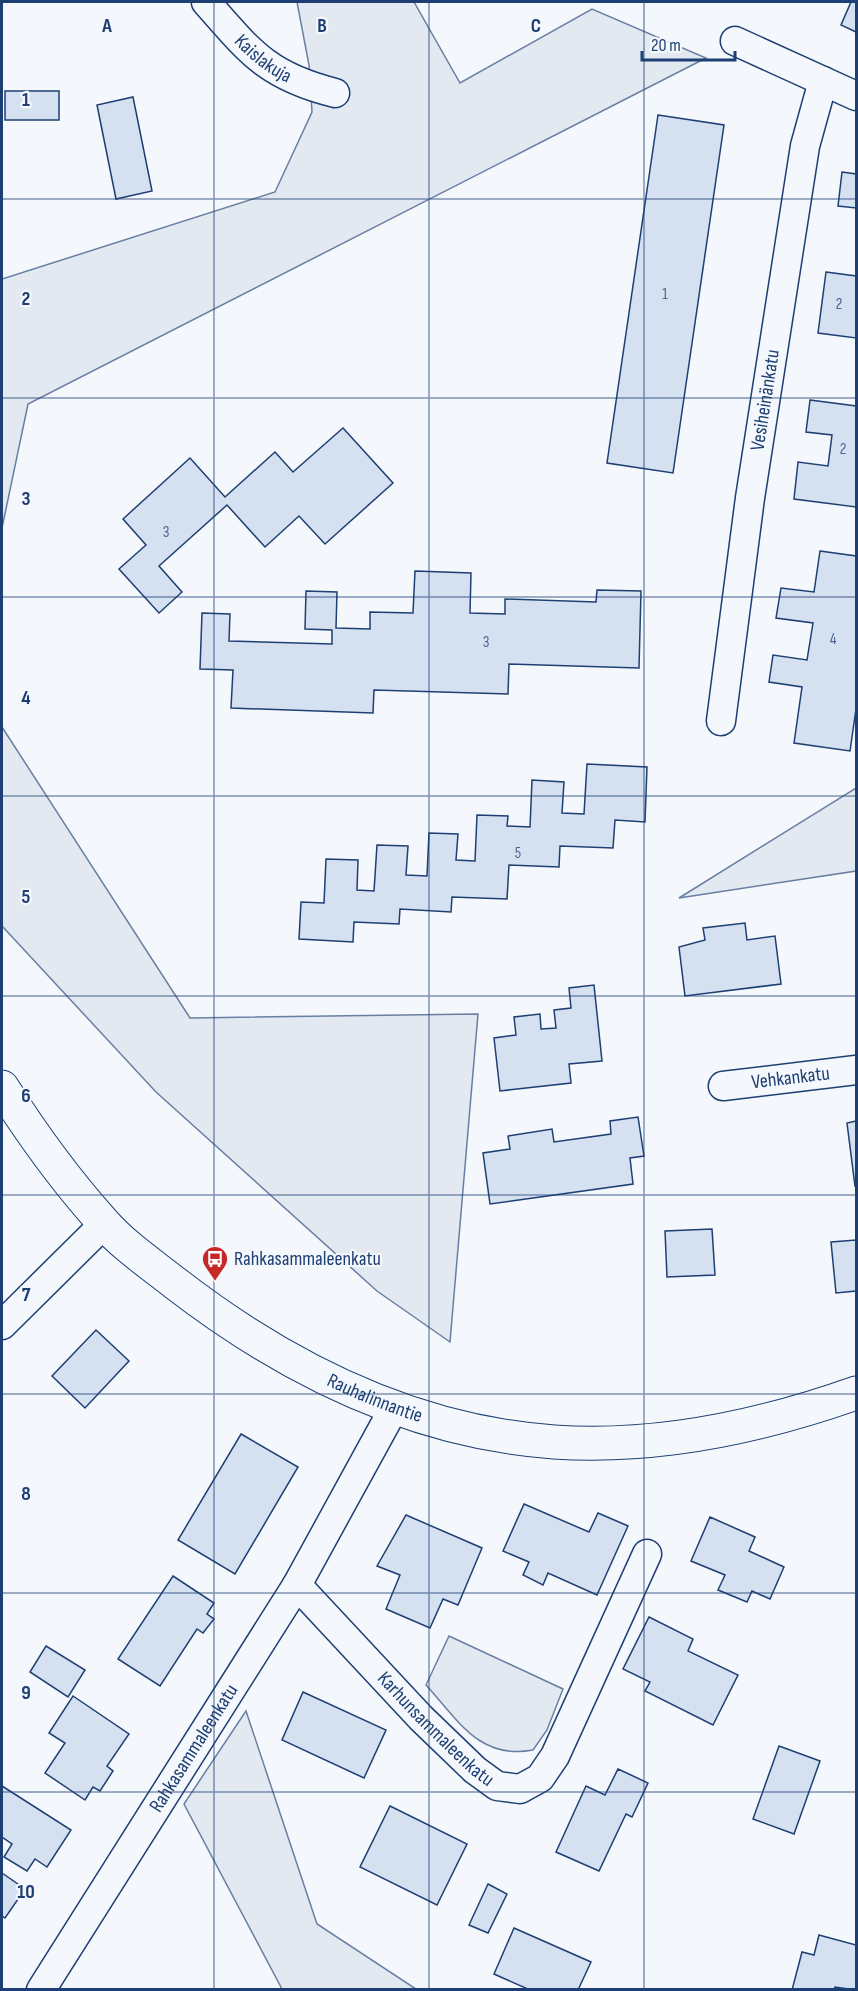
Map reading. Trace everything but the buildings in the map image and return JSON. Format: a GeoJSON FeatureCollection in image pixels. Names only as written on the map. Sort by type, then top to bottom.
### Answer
{"type":"FeatureCollection","features":[{"type":"Feature","properties":{"kind":"street","name":"Kaislakuja"},"geometry":{"type":"LineString","coordinates":[[206,2],[259,60],[304,85],[335,93]]}},
{"type":"Feature","properties":{"kind":"street"},"geometry":{"type":"LineString","coordinates":[[735,41],[856,96]]}},
{"type":"Feature","properties":{"kind":"street","name":"Vesiheinänkatu"},"geometry":{"type":"LineString","coordinates":[[721,721],[750,498],[803,158],[823,81]]}},
{"type":"Feature","properties":{"kind":"street","name":"Vehkankatu"},"geometry":{"type":"LineString","coordinates":[[723,1086],[856,1070]]}},
{"type":"Feature","properties":{"kind":"street","name":"Rauhalinnantie"},"geometry":{"type":"LineString","coordinates":[[2,1088],[58,1168],[104,1224],[136,1253],[243,1333],[321,1378],[394,1408],[445,1424],[494,1435],[555,1442],[615,1442],[729,1430],[779,1418],[856,1393]]}},
{"type":"Feature","properties":{"kind":"street"},"geometry":{"type":"LineString","coordinates":[[2,1325],[104,1224]]}},
{"type":"Feature","properties":{"kind":"street","name":"Rahkasammaleenkatu"},"geometry":{"type":"LineString","coordinates":[[41,1989],[297,1585],[394,1408]]}},
{"type":"Feature","properties":{"kind":"street","name":"Karhunsammaleenkatu"},"geometry":{"type":"LineString","coordinates":[[297,1585],[421,1718],[475,1770],[497,1786],[520,1789],[540,1778],[555,1756],[647,1554]]}},
{"type":"Feature","properties":{"kind":"shaded area"},"geometry":{"type":"Polygon","coordinates":[[[297,2],[414,2],[460,83],[592,9],[706,58],[28,404],[2,528],[2,279],[275,192],[312,112],[309,65],[297,2]]]}},
{"type":"Feature","properties":{"kind":"shaded area"},"geometry":{"type":"Polygon","coordinates":[[[2,727],[190,1018],[478,1014],[450,1342],[377,1291],[156,1092],[2,926],[2,727]]]}},
{"type":"Feature","properties":{"kind":"shaded area"},"geometry":{"type":"Polygon","coordinates":[[[856,788],[856,871],[679,898],[856,788]]]}},
{"type":"Feature","properties":{"kind":"shaded area"},"geometry":{"type":"Polygon","coordinates":[[[449,1636],[563,1689],[547,1730],[533,1750],[514,1752],[484,1743],[460,1724],[426,1685],[449,1636]]]}},
{"type":"Feature","properties":{"kind":"shaded area"},"geometry":{"type":"Polygon","coordinates":[[[246,1711],[317,1924],[416,1989],[282,1989],[184,1804],[246,1711]]]}},
{"type":"Feature","properties":{"kind":"place","name":"Rahkasammaleenkatu"},"geometry":{"type":"Point","coordinates":[215,1282]}}]}
